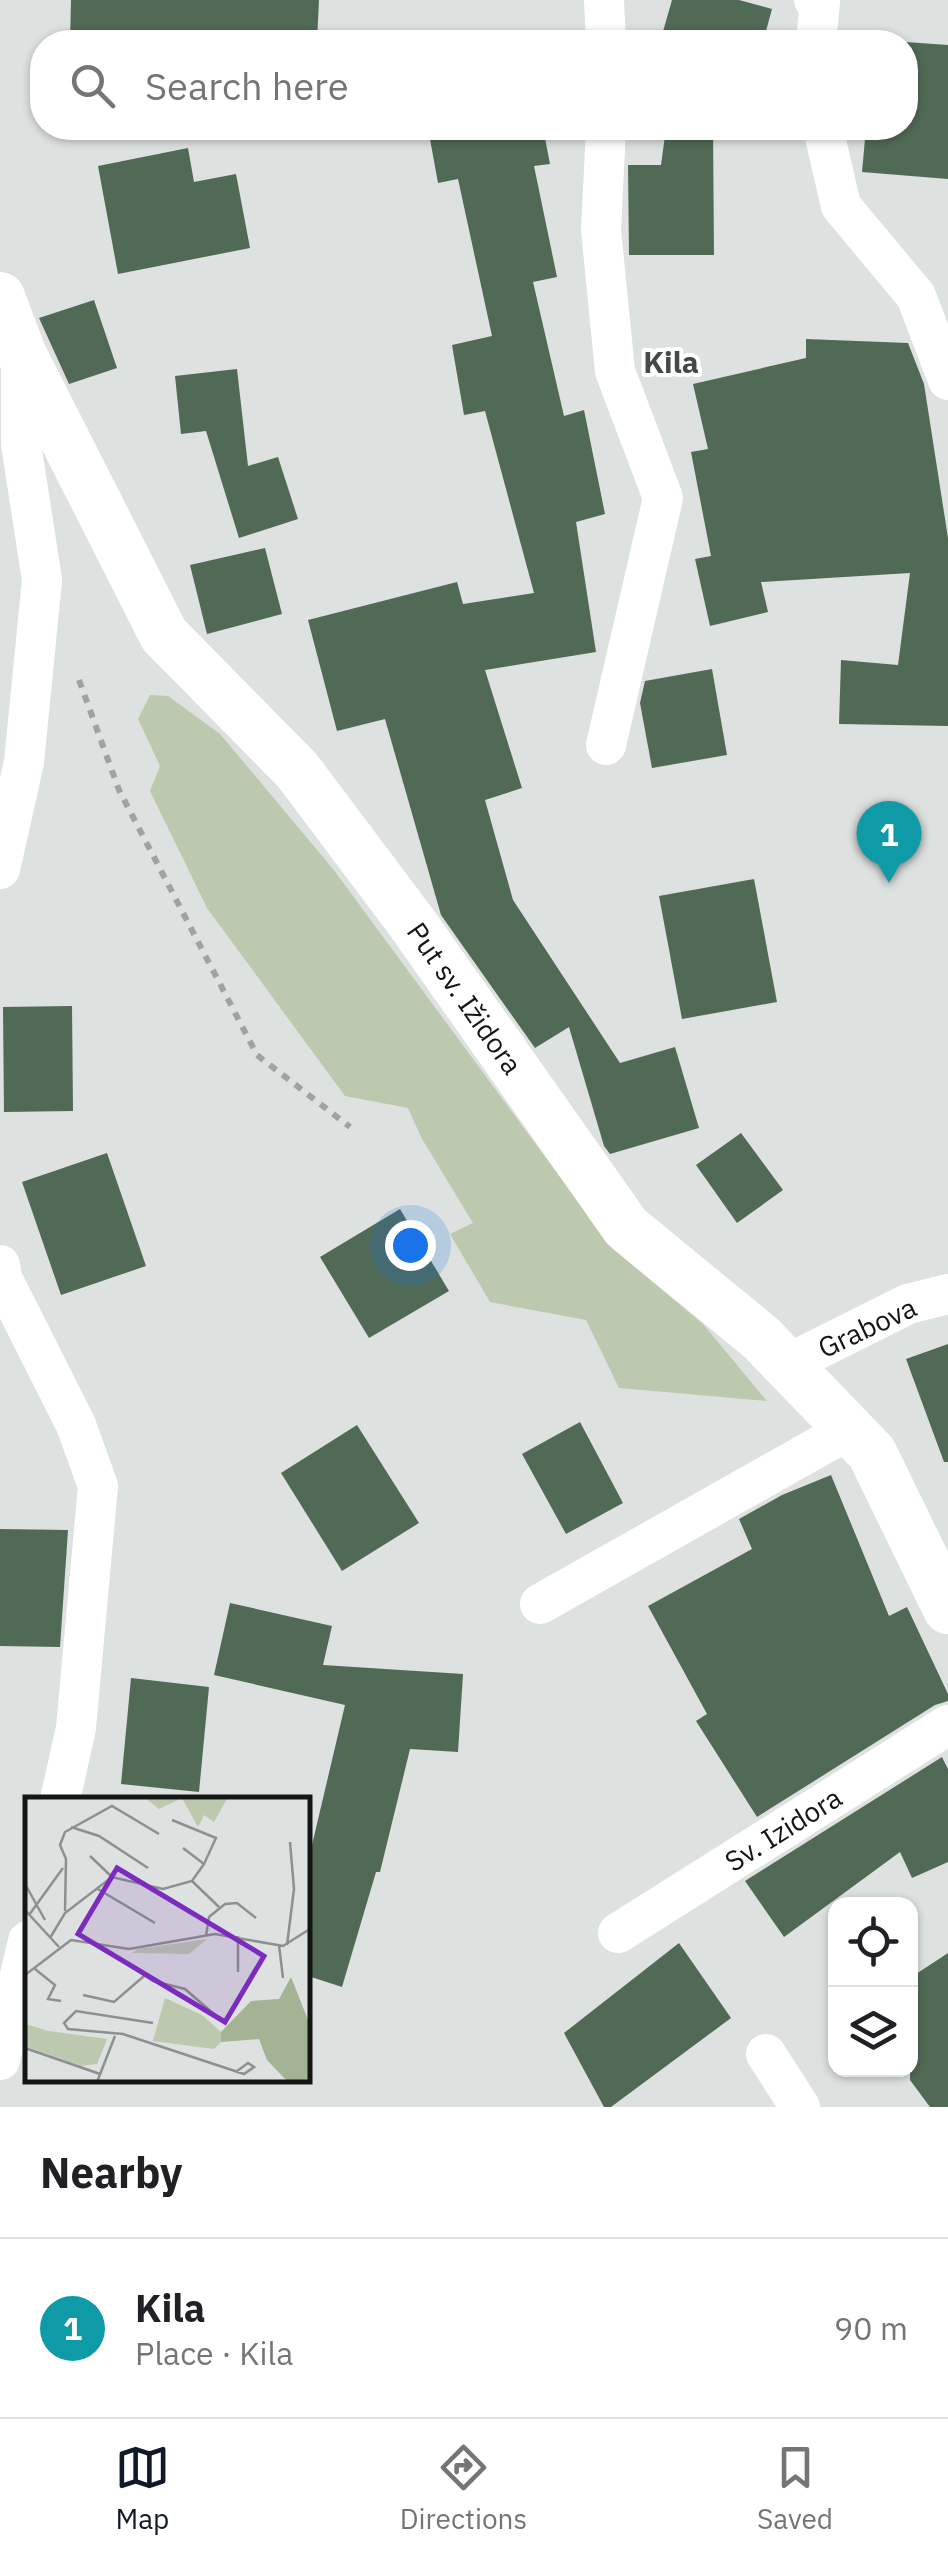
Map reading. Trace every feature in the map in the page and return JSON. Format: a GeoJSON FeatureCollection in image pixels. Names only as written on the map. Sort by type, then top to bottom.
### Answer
{"type":"FeatureCollection","features":[{"type":"Feature","properties":{"kind":"street"},"geometry":{"type":"LineString","coordinates":[[604,0],[605,30]]}},
{"type":"Feature","properties":{"kind":"street"},"geometry":{"type":"LineString","coordinates":[[817,30],[818,1]]}},
{"type":"Feature","properties":{"kind":"street"},"geometry":{"type":"LineString","coordinates":[[606,140],[602,230],[615,371],[663,498],[606,745]]}},
{"type":"Feature","properties":{"kind":"street"},"geometry":{"type":"LineString","coordinates":[[827,140],[841,206],[916,296],[948,380]]}},
{"type":"Feature","properties":{"kind":"street","name":"Put sv. Ižidora"},"geometry":{"type":"LineString","coordinates":[[0,297],[21,353],[164,635],[298,770],[412,923],[626,1227],[761,1338],[872,1452],[948,1609]]}},
{"type":"Feature","properties":{"kind":"street","name":"Put sv. Ižidora"},"geometry":{"type":"LineString","coordinates":[[0,869],[24,762],[42,580],[21,444],[21,353]]}},
{"type":"Feature","properties":{"kind":"street"},"geometry":{"type":"LineString","coordinates":[[0,1266],[2,1278],[76,1425],[98,1486],[76,1728],[61,1797]]}},
{"type":"Feature","properties":{"kind":"street","name":"Grabova"},"geometry":{"type":"LineString","coordinates":[[788,1364],[908,1304],[948,1294]]}},
{"type":"Feature","properties":{"kind":"street"},"geometry":{"type":"LineString","coordinates":[[540,1604],[850,1430]]}},
{"type":"Feature","properties":{"kind":"street","name":"Sv. Izidora"},"geometry":{"type":"LineString","coordinates":[[618,1934],[948,1725]]}},
{"type":"Feature","properties":{"kind":"street"},"geometry":{"type":"LineString","coordinates":[[0,2060],[25,1954]]}},
{"type":"Feature","properties":{"kind":"street"},"geometry":{"type":"LineString","coordinates":[[766,2054],[800,2107]]}},
{"type":"Feature","properties":{"kind":"path"},"geometry":{"type":"LineString","coordinates":[[74,668],[119,790],[257,1055],[350,1127]]}},
{"type":"Feature","properties":{"kind":"green space"},"geometry":{"type":"Polygon","coordinates":[[[150,695],[168,696],[220,734],[333,869],[613,1249],[703,1324],[767,1401],[619,1388],[586,1320],[490,1302],[450,1234],[473,1223],[422,1139],[408,1108],[345,1096],[207,908],[150,791],[160,766],[138,719],[150,695]]]}},
{"type":"Feature","properties":{"kind":"building"},"geometry":{"type":"Polygon","coordinates":[[[71,0],[319,0],[318,30],[70,30],[71,0]]]}},
{"type":"Feature","properties":{"kind":"building"},"geometry":{"type":"Polygon","coordinates":[[[672,0],[739,0],[772,9],[766,30],[663,30],[672,0]]]}},
{"type":"Feature","properties":{"kind":"building"},"geometry":{"type":"Polygon","coordinates":[[[918,43],[948,45],[948,179],[862,172],[865,140],[918,140],[918,43]]]}},
{"type":"Feature","properties":{"kind":"building"},"geometry":{"type":"Polygon","coordinates":[[[430,140],[545,140],[550,164],[534,166],[557,277],[533,282],[564,416],[584,410],[605,514],[576,522],[596,652],[485,670],[522,788],[485,800],[513,900],[620,1063],[675,1047],[699,1128],[610,1154],[604,1146],[569,1027],[535,1048],[441,915],[385,719],[337,731],[308,620],[457,582],[463,604],[534,593],[485,411],[464,415],[452,345],[492,336],[458,179],[438,183],[430,140]]]}},
{"type":"Feature","properties":{"kind":"building"},"geometry":{"type":"Polygon","coordinates":[[[664,140],[713,140],[714,255],[629,255],[628,165],[661,165],[664,140]]]}},
{"type":"Feature","properties":{"kind":"building"},"geometry":{"type":"Polygon","coordinates":[[[188,148],[194,182],[236,174],[250,248],[118,274],[98,166],[188,148]]]}},
{"type":"Feature","properties":{"kind":"building"},"geometry":{"type":"Polygon","coordinates":[[[94,300],[117,368],[69,384],[39,318],[94,300]]]}},
{"type":"Feature","properties":{"kind":"building"},"geometry":{"type":"Polygon","coordinates":[[[806,339],[908,343],[924,384],[948,538],[948,726],[839,724],[841,660],[898,665],[910,573],[761,582],[768,612],[710,626],[695,559],[711,556],[691,452],[708,449],[693,384],[806,358],[806,339]]]}},
{"type":"Feature","properties":{"kind":"building"},"geometry":{"type":"Polygon","coordinates":[[[237,369],[248,466],[278,457],[298,519],[239,538],[206,431],[181,434],[175,376],[237,369]]]}},
{"type":"Feature","properties":{"kind":"building"},"geometry":{"type":"Polygon","coordinates":[[[265,548],[282,614],[207,634],[190,565],[265,548]]]}},
{"type":"Feature","properties":{"kind":"building"},"geometry":{"type":"Polygon","coordinates":[[[712,669],[727,755],[652,768],[640,703],[645,681],[712,669]]]}},
{"type":"Feature","properties":{"kind":"building"},"geometry":{"type":"Polygon","coordinates":[[[754,879],[777,1002],[682,1019],[659,896],[754,879]]]}},
{"type":"Feature","properties":{"kind":"building"},"geometry":{"type":"Polygon","coordinates":[[[72,1006],[73,1111],[4,1112],[3,1007],[72,1006]]]}},
{"type":"Feature","properties":{"kind":"building"},"geometry":{"type":"Polygon","coordinates":[[[741,1133],[783,1190],[737,1223],[696,1165],[741,1133]]]}},
{"type":"Feature","properties":{"kind":"building"},"geometry":{"type":"Polygon","coordinates":[[[107,1153],[146,1266],[61,1295],[22,1182],[107,1153]]]}},
{"type":"Feature","properties":{"kind":"building"},"geometry":{"type":"Polygon","coordinates":[[[400,1209],[449,1291],[369,1338],[320,1257],[400,1209]]]}},
{"type":"Feature","properties":{"kind":"building"},"geometry":{"type":"Polygon","coordinates":[[[948,1344],[948,1462],[944,1462],[906,1359],[948,1344]]]}},
{"type":"Feature","properties":{"kind":"building"},"geometry":{"type":"Polygon","coordinates":[[[580,1422],[623,1503],[566,1534],[522,1454],[580,1422]]]}},
{"type":"Feature","properties":{"kind":"building"},"geometry":{"type":"Polygon","coordinates":[[[357,1425],[419,1523],[342,1571],[281,1473],[357,1425]]]}},
{"type":"Feature","properties":{"kind":"building"},"geometry":{"type":"Polygon","coordinates":[[[831,1475],[889,1616],[907,1607],[948,1701],[935,1705],[757,1817],[696,1721],[707,1714],[648,1606],[752,1549],[739,1519],[782,1495],[831,1475]]]}},
{"type":"Feature","properties":{"kind":"building"},"geometry":{"type":"Polygon","coordinates":[[[0,1529],[68,1530],[60,1647],[0,1646],[0,1529]]]}},
{"type":"Feature","properties":{"kind":"building"},"geometry":{"type":"Polygon","coordinates":[[[230,1603],[332,1626],[323,1665],[463,1674],[458,1752],[410,1749],[380,1872],[376,1872],[342,1987],[310,1977],[310,1854],[345,1705],[214,1675],[230,1603]]]}},
{"type":"Feature","properties":{"kind":"building"},"geometry":{"type":"Polygon","coordinates":[[[131,1678],[209,1687],[199,1792],[121,1784],[131,1678]]]}},
{"type":"Feature","properties":{"kind":"building"},"geometry":{"type":"Polygon","coordinates":[[[942,1757],[948,1769],[948,1862],[912,1878],[900,1852],[839,1897],[828,1897],[828,1905],[784,1937],[745,1881],[942,1757]]]}},
{"type":"Feature","properties":{"kind":"building"},"geometry":{"type":"Polygon","coordinates":[[[679,1943],[731,2018],[611,2107],[604,2107],[564,2033],[679,1943]]]}},
{"type":"Feature","properties":{"kind":"building"},"geometry":{"type":"Polygon","coordinates":[[[948,1953],[948,2107],[930,2107],[910,2080],[918,2077],[918,1973],[948,1953]]]}},
{"type":"Feature","properties":{"kind":"place","name":"Kila"},"geometry":{"type":"Point","coordinates":[889,883]}},
{"type":"Feature","properties":{"kind":"district","name":"Kila"},"geometry":{"type":"Point","coordinates":[671,361]}}]}
